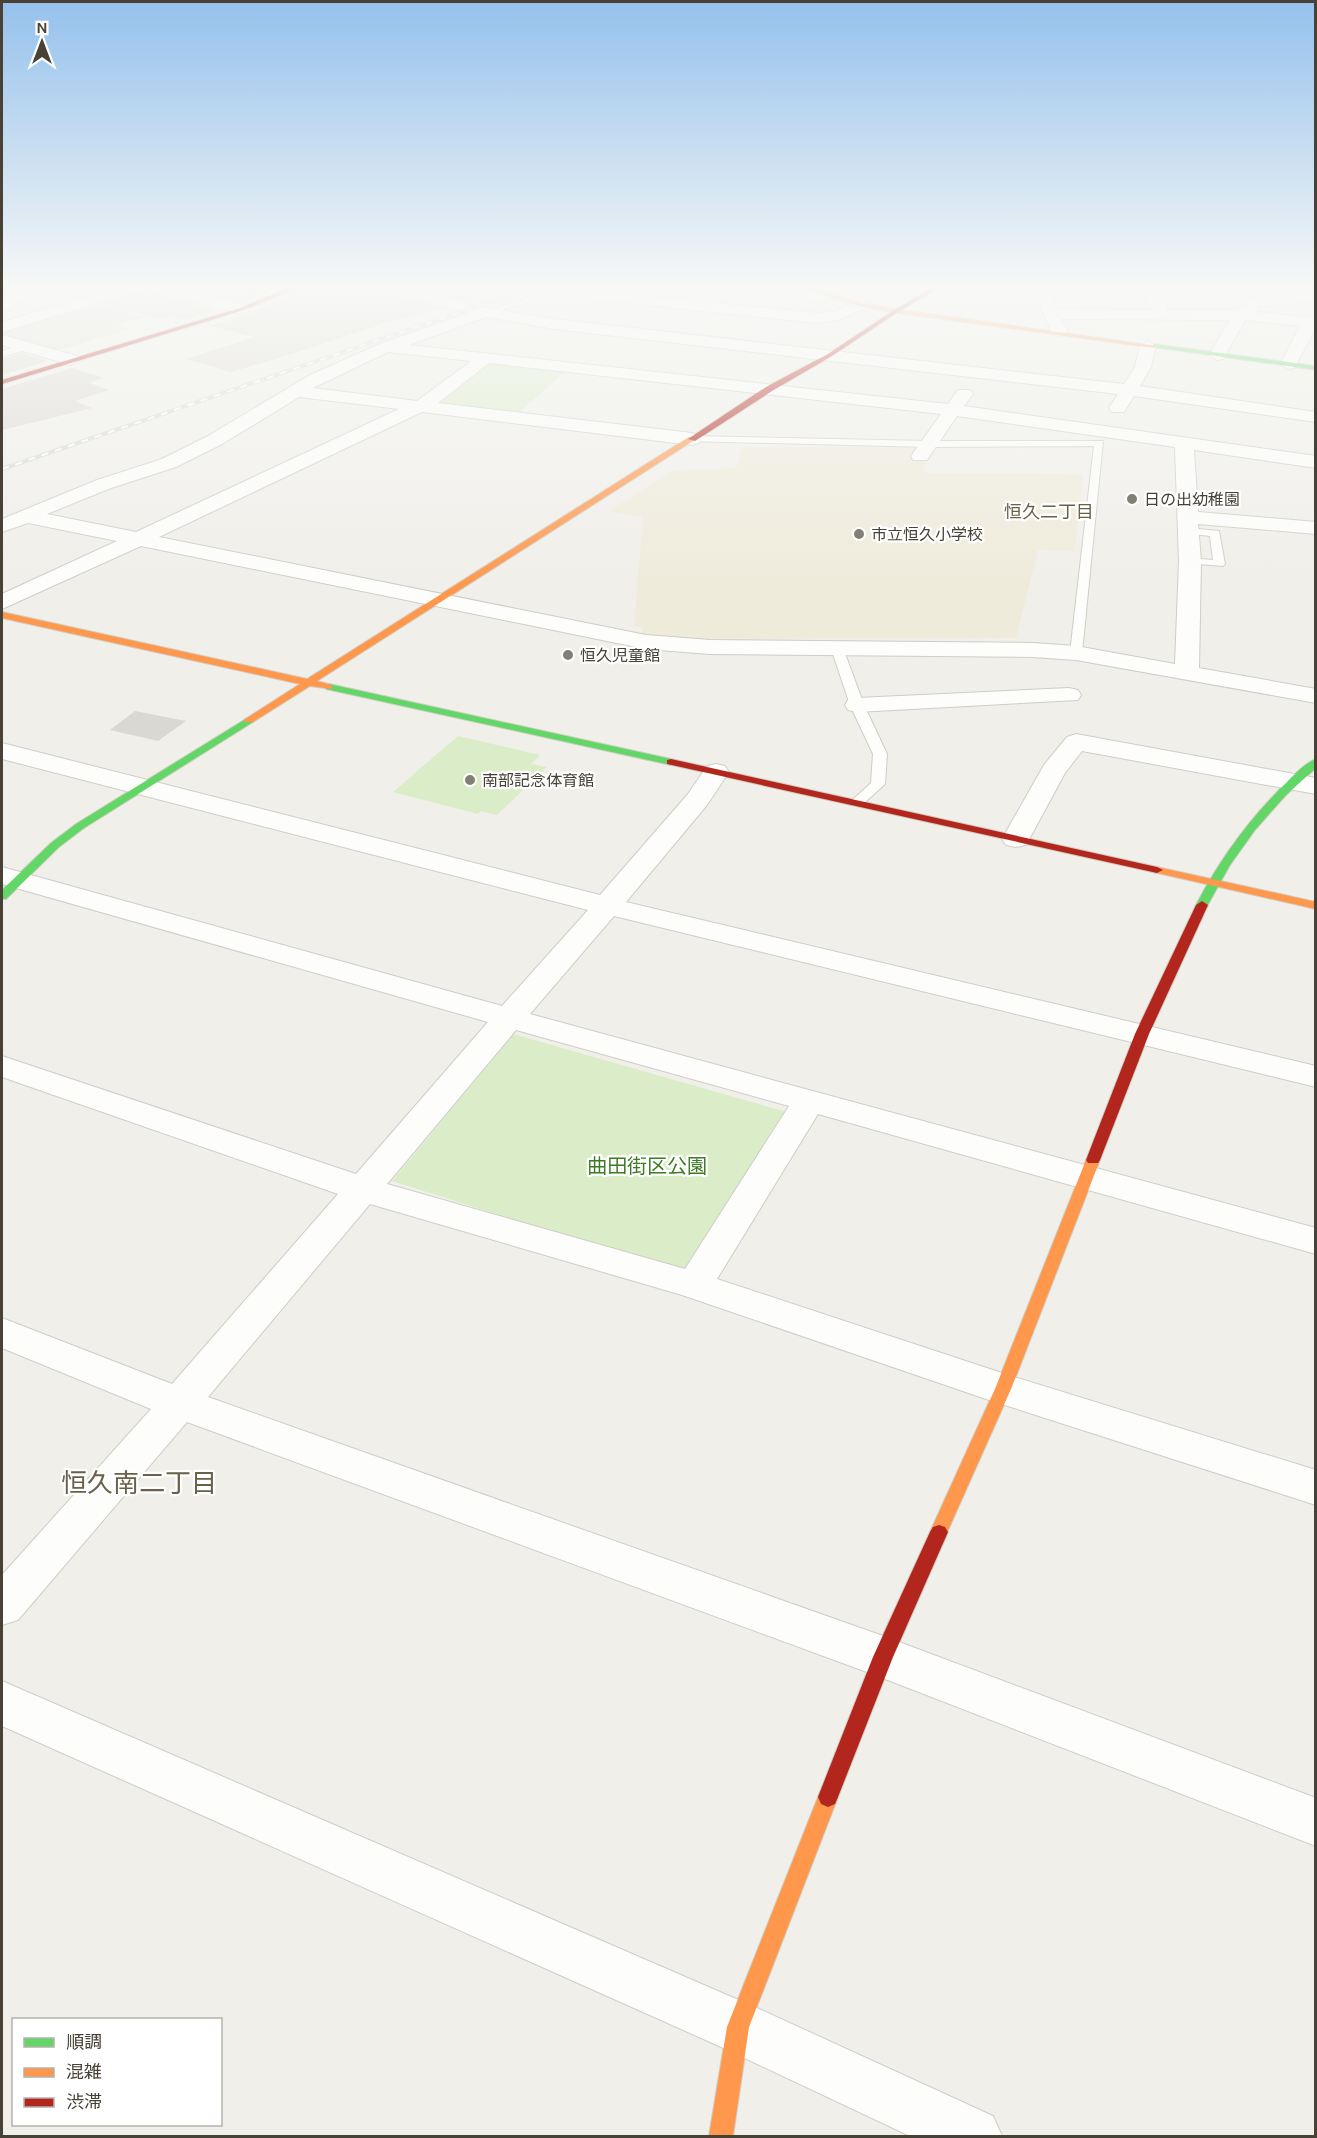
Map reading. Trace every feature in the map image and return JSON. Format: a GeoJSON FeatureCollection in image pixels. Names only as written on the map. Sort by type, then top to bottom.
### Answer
{"type":"FeatureCollection","features":[{"type":"Feature","properties":{"kind":"street"},"geometry":{"type":"LineString","coordinates":[[2,526],[104,484],[169,463],[215,440],[304,386]]}},
{"type":"Feature","properties":{"kind":"street"},"geometry":{"type":"LineString","coordinates":[[2,602],[419,406],[447,386]]}},
{"type":"Feature","properties":{"kind":"street"},"geometry":{"type":"LineString","coordinates":[[740,386],[953,410],[1100,437],[1184,442],[1316,462]]}},
{"type":"Feature","properties":{"kind":"street"},"geometry":{"type":"LineString","coordinates":[[7,884],[55,845],[142,788],[775,386]]}},
{"type":"Feature","properties":{"kind":"street"},"geometry":{"type":"LineString","coordinates":[[924,450],[969,386]]}},
{"type":"Feature","properties":{"kind":"street"},"geometry":{"type":"LineString","coordinates":[[1093,386],[1316,417]]}},
{"type":"Feature","properties":{"kind":"street"},"geometry":{"type":"LineString","coordinates":[[1100,437],[1131,386]]}},
{"type":"Feature","properties":{"kind":"street"},"geometry":{"type":"LineString","coordinates":[[293,391],[692,439]]}},
{"type":"Feature","properties":{"kind":"street"},"geometry":{"type":"LineString","coordinates":[[1184,442],[1190,561],[1187,672]]}},
{"type":"Feature","properties":{"kind":"street"},"geometry":{"type":"LineString","coordinates":[[25,516],[646,642],[710,647],[1033,650],[1076,653],[1316,696]]}},
{"type":"Feature","properties":{"kind":"street"},"geometry":{"type":"LineString","coordinates":[[1188,524],[1316,528]]}},
{"type":"Feature","properties":{"kind":"street"},"geometry":{"type":"LineString","coordinates":[[2,615],[857,802],[1316,906]]}},
{"type":"Feature","properties":{"kind":"street"},"geometry":{"type":"LineString","coordinates":[[1076,653],[1069,695],[1070,726],[1076,742]]}},
{"type":"Feature","properties":{"kind":"street"},"geometry":{"type":"LineString","coordinates":[[857,705],[1069,695]]}},
{"type":"Feature","properties":{"kind":"street"},"geometry":{"type":"LineString","coordinates":[[1076,742],[1305,783]]}},
{"type":"Feature","properties":{"kind":"street"},"geometry":{"type":"LineString","coordinates":[[1016,838],[1053,771],[1076,742]]}},
{"type":"Feature","properties":{"kind":"street"},"geometry":{"type":"LineString","coordinates":[[2,751],[608,906],[1316,1077]]}},
{"type":"Feature","properties":{"kind":"street"},"geometry":{"type":"LineString","coordinates":[[721,2136],[738,2027],[884,1657],[1003,1389],[1142,1034],[1212,883],[1252,827],[1305,783],[1316,762]]}},
{"type":"Feature","properties":{"kind":"street"},"geometry":{"type":"LineString","coordinates":[[2,1606],[608,906],[698,799],[716,772]]}},
{"type":"Feature","properties":{"kind":"street"},"geometry":{"type":"LineString","coordinates":[[7,884],[1086,1176],[1316,1241]]}},
{"type":"Feature","properties":{"kind":"street"},"geometry":{"type":"LineString","coordinates":[[2,1066],[363,1189],[694,1285],[1003,1389],[1316,1488]]}},
{"type":"Feature","properties":{"kind":"street"},"geometry":{"type":"LineString","coordinates":[[694,1285],[809,1101]]}},
{"type":"Feature","properties":{"kind":"street"},"geometry":{"type":"LineString","coordinates":[[2,1332],[179,1403],[884,1657],[1316,1822]]}},
{"type":"Feature","properties":{"kind":"street"},"geometry":{"type":"LineString","coordinates":[[2,1703],[738,2027],[972,2136]]}},
{"type":"Feature","properties":{"kind":"lane"},"geometry":{"type":"LineString","coordinates":[[692,439],[924,450],[1100,437],[1076,653]]}},
{"type":"Feature","properties":{"kind":"lane"},"geometry":{"type":"LineString","coordinates":[[1188,524],[1215,533],[1219,564],[1190,561]]}},
{"type":"Feature","properties":{"kind":"lane"},"geometry":{"type":"LineString","coordinates":[[837,648],[857,705],[880,754],[878,784],[857,802]]}},
{"type":"Feature","properties":{"kind":"shaded area","name":"市立恒久小学校"},"geometry":{"type":"Polygon","coordinates":[[[742,447],[935,447],[923,471],[926,473],[1083,474],[1075,551],[1038,550],[1016,638],[658,639],[641,636],[643,628],[634,626],[643,517],[609,511],[672,471],[736,468],[742,447]]]}},
{"type":"Feature","properties":{"kind":"green space"},"geometry":{"type":"Polygon","coordinates":[[[455,386],[549,386],[516,415],[432,404],[455,386]]]}},
{"type":"Feature","properties":{"kind":"green space","name":"南部記念体育館"},"geometry":{"type":"Polygon","coordinates":[[[458,736],[540,755],[531,764],[547,767],[497,815],[481,811],[478,814],[393,792],[458,736]]]}},
{"type":"Feature","properties":{"kind":"green space","name":"曲田街区公園"},"geometry":{"type":"Polygon","coordinates":[[[513,1034],[790,1113],[689,1275],[392,1181],[513,1034]]]}},
{"type":"Feature","properties":{"kind":"building"},"geometry":{"type":"Polygon","coordinates":[[[13,386],[97,386],[109,390],[75,401],[92,408],[2,430],[2,389],[13,386]]]}},
{"type":"Feature","properties":{"kind":"building"},"geometry":{"type":"Polygon","coordinates":[[[135,711],[186,721],[158,741],[110,730],[135,711]]]}},
{"type":"Feature","properties":{"kind":"railway"},"geometry":{"type":"LineString","coordinates":[[2,469],[245,386]]}},
{"type":"Feature","properties":{"kind":"traffic: fast"},"geometry":{"type":"LineString","coordinates":[[329,687],[671,762]]}},
{"type":"Feature","properties":{"kind":"traffic: fast"},"geometry":{"type":"LineString","coordinates":[[2,896],[55,845],[80,826],[249,720]]}},
{"type":"Feature","properties":{"kind":"traffic: fast"},"geometry":{"type":"LineString","coordinates":[[1202,905],[1224,865],[1251,828],[1282,793],[1316,762]]}},
{"type":"Feature","properties":{"kind":"traffic: slow"},"geometry":{"type":"LineString","coordinates":[[249,720],[692,439]]}},
{"type":"Feature","properties":{"kind":"traffic: slow"},"geometry":{"type":"LineString","coordinates":[[2,615],[329,687]]}},
{"type":"Feature","properties":{"kind":"traffic: slow"},"geometry":{"type":"LineString","coordinates":[[1157,870],[1316,906]]}},
{"type":"Feature","properties":{"kind":"traffic: slow"},"geometry":{"type":"LineString","coordinates":[[939,1532],[1003,1389],[1093,1160]]}},
{"type":"Feature","properties":{"kind":"traffic: slow"},"geometry":{"type":"LineString","coordinates":[[721,2136],[738,2027],[828,1797]]}},
{"type":"Feature","properties":{"kind":"traffic: jam"},"geometry":{"type":"LineString","coordinates":[[692,439],[775,386]]}},
{"type":"Feature","properties":{"kind":"traffic: jam"},"geometry":{"type":"LineString","coordinates":[[671,762],[1157,870]]}},
{"type":"Feature","properties":{"kind":"traffic: jam"},"geometry":{"type":"LineString","coordinates":[[1093,1160],[1142,1034],[1202,905]]}},
{"type":"Feature","properties":{"kind":"traffic: jam"},"geometry":{"type":"LineString","coordinates":[[828,1797],[883,1657],[939,1532]]}},
{"type":"Feature","properties":{"kind":"place","name":"日の出幼稚園"},"geometry":{"type":"Point","coordinates":[1132,499]}},
{"type":"Feature","properties":{"kind":"place","name":"市立恒久小学校"},"geometry":{"type":"Point","coordinates":[859,534]}},
{"type":"Feature","properties":{"kind":"place","name":"恒久児童館"},"geometry":{"type":"Point","coordinates":[568,655]}},
{"type":"Feature","properties":{"kind":"place","name":"南部記念体育館"},"geometry":{"type":"Point","coordinates":[470,780]}},
{"type":"Feature","properties":{"kind":"district","name":"恒久二丁目"},"geometry":{"type":"Point","coordinates":[1049,512]}},
{"type":"Feature","properties":{"kind":"district","name":"恒久南二丁目"},"geometry":{"type":"Point","coordinates":[139,1483]}}]}
